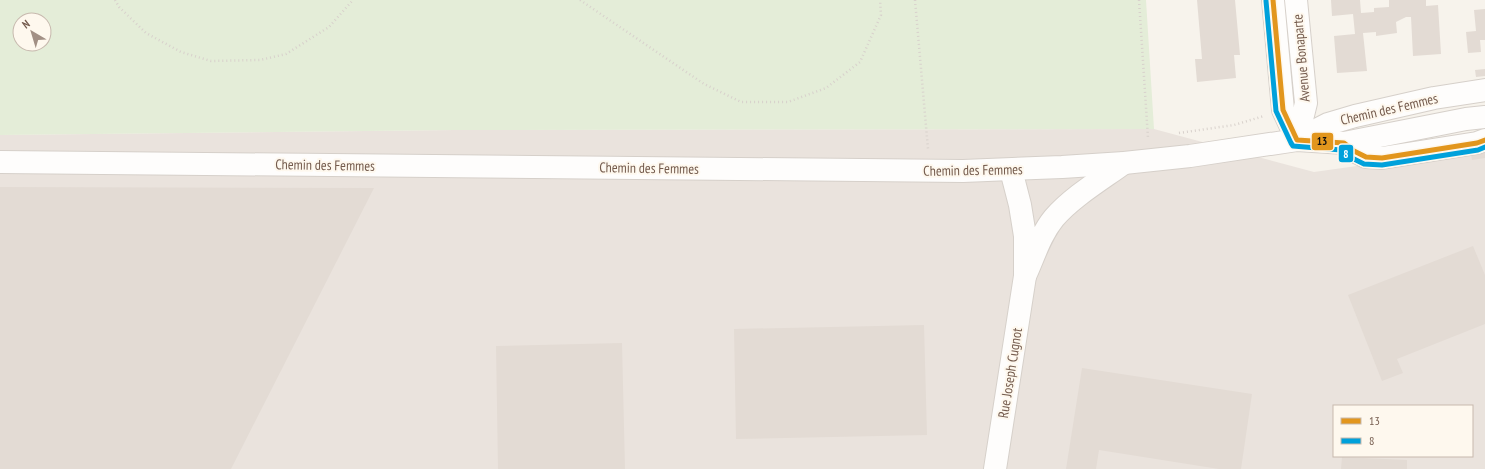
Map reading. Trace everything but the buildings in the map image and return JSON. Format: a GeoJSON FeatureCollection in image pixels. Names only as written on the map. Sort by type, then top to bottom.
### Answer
{"type":"FeatureCollection","features":[{"type":"Feature","properties":{"kind":"street","name":"Avenue Bonaparte"},"geometry":{"type":"LineString","coordinates":[[1273,0],[1283,110],[1297,140]]}},
{"type":"Feature","properties":{"kind":"street","name":"Avenue Bonaparte"},"geometry":{"type":"LineString","coordinates":[[1296,0],[1306,103],[1297,140]]}},
{"type":"Feature","properties":{"kind":"street","name":"Chemin des Femmes"},"geometry":{"type":"LineString","coordinates":[[1297,140],[1328,124],[1355,116],[1434,98],[1485,90]]}},
{"type":"Feature","properties":{"kind":"street","name":"Chemin des Femmes"},"geometry":{"type":"LineString","coordinates":[[0,162],[963,171],[1011,170],[1124,163],[1190,156],[1297,140],[1344,143],[1466,119],[1485,117]]}},
{"type":"Feature","properties":{"kind":"street"},"geometry":{"type":"LineString","coordinates":[[1344,143],[1354,151],[1366,157],[1382,158],[1477,143],[1485,140]]}},
{"type":"Feature","properties":{"kind":"street","name":"Rue Joseph Cugnot"},"geometry":{"type":"LineString","coordinates":[[1025,276],[1042,237],[1054,218],[1071,202],[1124,163]]}},
{"type":"Feature","properties":{"kind":"street","name":"Rue Joseph Cugnot"},"geometry":{"type":"LineString","coordinates":[[995,469],[1025,276],[1025,236],[1020,205],[1011,170]]}},
{"type":"Feature","properties":{"kind":"path"},"geometry":{"type":"LineString","coordinates":[[115,0],[119,7],[146,33],[181,52],[212,61],[260,60],[286,54],[329,27],[352,0]]}},
{"type":"Feature","properties":{"kind":"path"},"geometry":{"type":"LineString","coordinates":[[580,0],[704,84],[741,102],[788,102],[826,88],[860,62],[881,15],[880,0]]}},
{"type":"Feature","properties":{"kind":"path"},"geometry":{"type":"LineString","coordinates":[[915,0],[929,157]]}},
{"type":"Feature","properties":{"kind":"path"},"geometry":{"type":"LineString","coordinates":[[1139,0],[1148,138]]}},
{"type":"Feature","properties":{"kind":"shaded area"},"geometry":{"type":"Polygon","coordinates":[[[1154,129],[1314,172],[1485,148],[1485,469],[0,469],[0,135],[454,130],[1154,129]]]}},
{"type":"Feature","properties":{"kind":"green space"},"geometry":{"type":"Polygon","coordinates":[[[0,0],[1146,0],[1154,129],[454,130],[0,135],[0,0]]]}},
{"type":"Feature","properties":{"kind":"transit line","name":"13"},"geometry":{"type":"LineString","coordinates":[[1273,0],[1283,110],[1297,140],[1344,143],[1354,151],[1366,157],[1382,158],[1477,143],[1485,140]]}},
{"type":"Feature","properties":{"kind":"transit line","name":"8"},"geometry":{"type":"LineString","coordinates":[[1266,1],[1276,111],[1293,146],[1341,150],[1350,157],[1364,164],[1382,165],[1478,150],[1485,147]]}}]}
